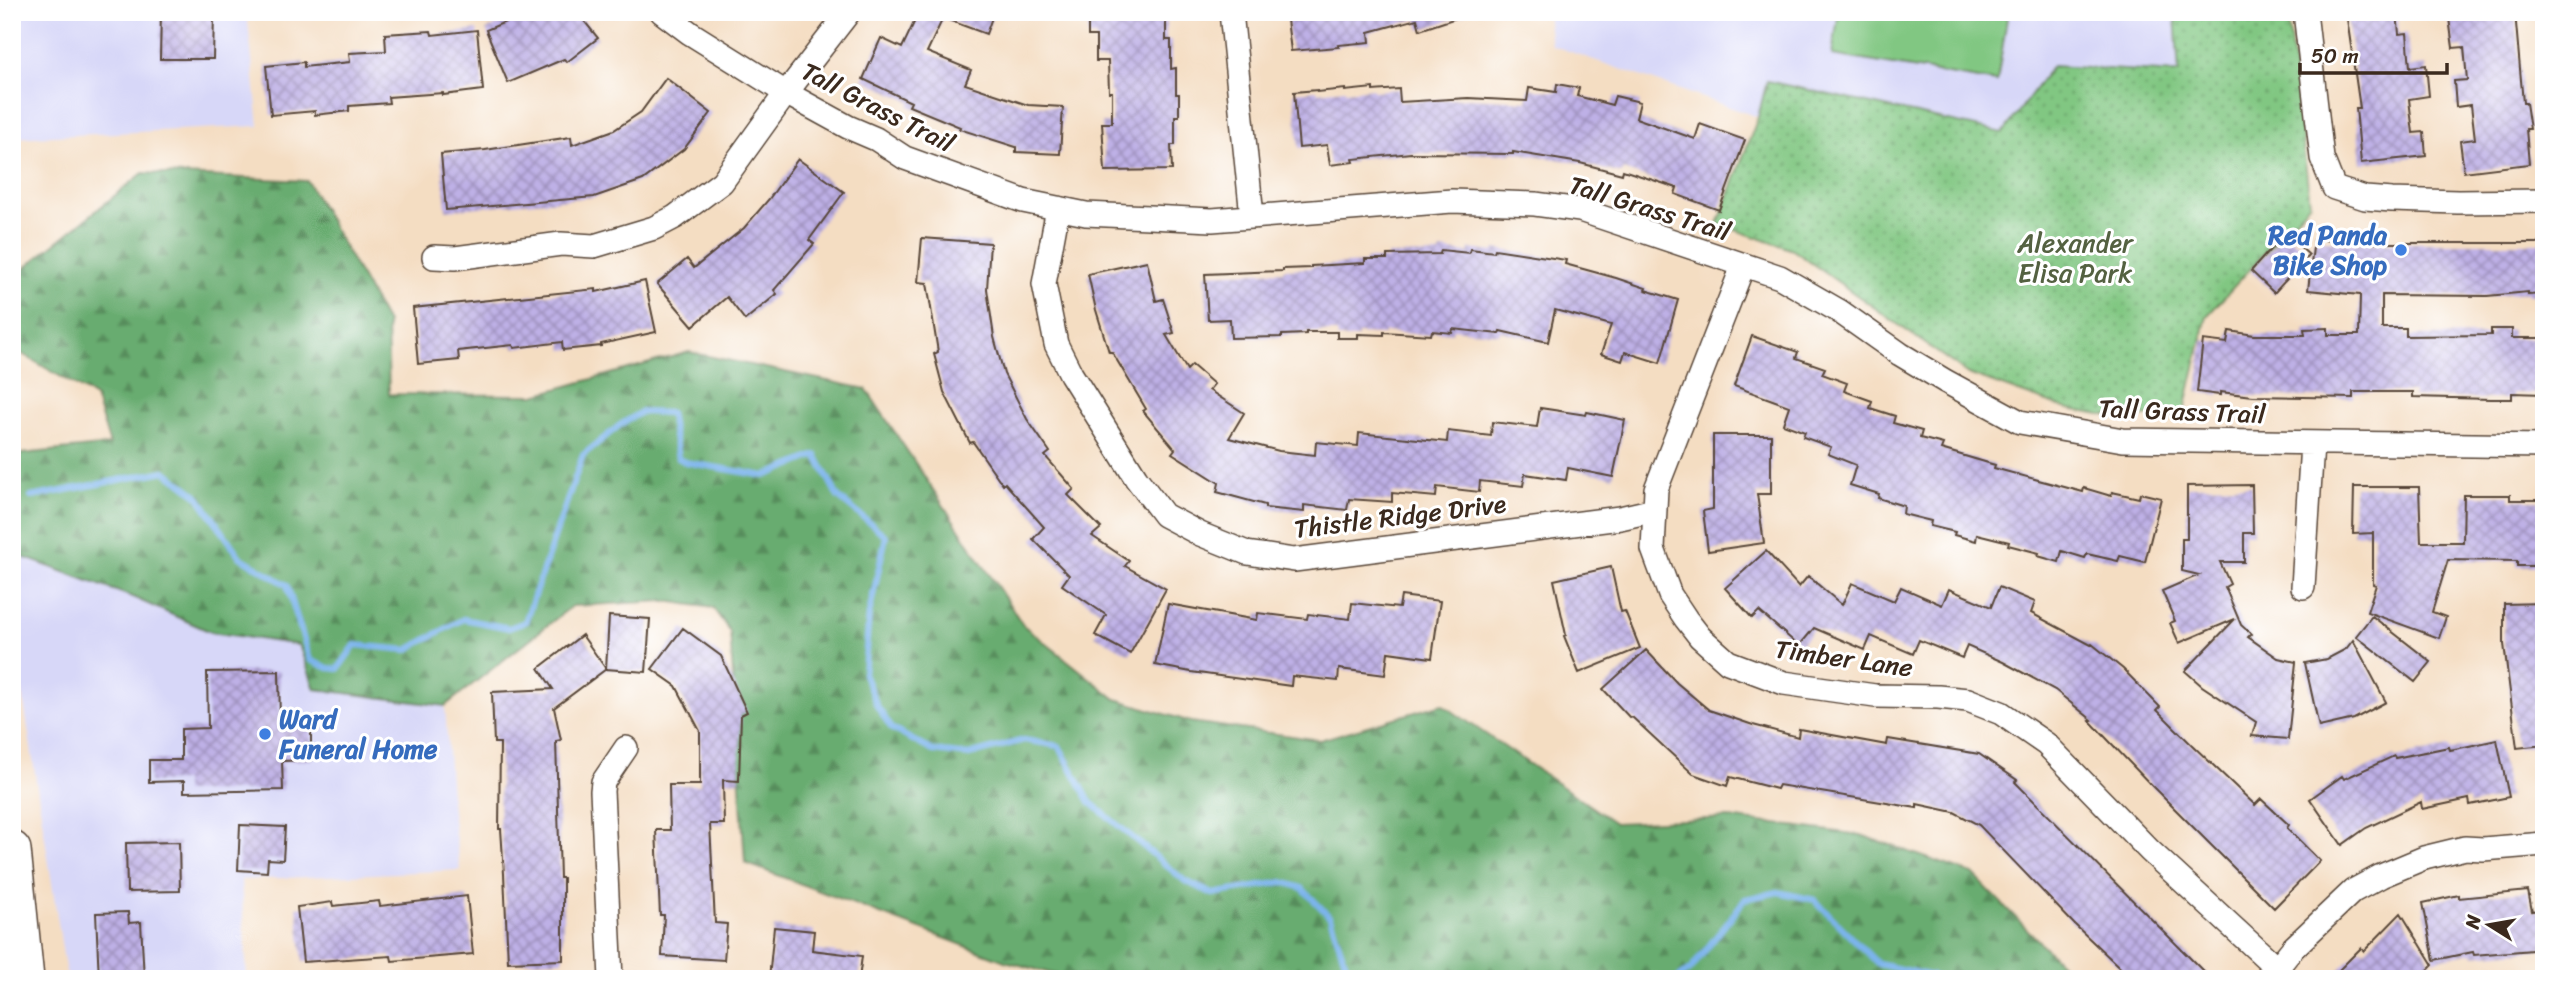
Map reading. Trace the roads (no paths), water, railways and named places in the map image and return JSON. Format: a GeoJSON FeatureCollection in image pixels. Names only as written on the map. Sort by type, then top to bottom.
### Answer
{"type":"FeatureCollection","features":[{"type":"Feature","properties":{"kind":"main road"},"geometry":{"type":"LineString","coordinates":[[12,850],[25,979]]}},
{"type":"Feature","properties":{"kind":"street","name":"Tall Grass Trail"},"geometry":{"type":"LineString","coordinates":[[662,12],[690,33],[786,93],[876,139],[905,158],[992,191],[1058,208],[1110,216],[1212,220],[1452,201],[1535,204],[1580,210],[1780,277],[1810,292],[1899,354],[2020,422],[2123,440],[2544,446]]}},
{"type":"Feature","properties":{"kind":"street"},"geometry":{"type":"LineString","coordinates":[[434,257],[455,258],[561,244],[594,246],[654,228],[692,206],[722,182],[849,12]]}},
{"type":"Feature","properties":{"kind":"street"},"geometry":{"type":"LineString","coordinates":[[1231,12],[1252,216]]}},
{"type":"Feature","properties":{"kind":"street"},"geometry":{"type":"LineString","coordinates":[[2305,12],[2322,158],[2334,188],[2365,198],[2392,200],[2544,201]]}},
{"type":"Feature","properties":{"kind":"street","name":"Thistle Ridge Drive"},"geometry":{"type":"LineString","coordinates":[[1058,208],[1044,284],[1056,344],[1071,374],[1136,478],[1164,515],[1200,534],[1247,554],[1294,561],[1620,518],[1655,510]]}},
{"type":"Feature","properties":{"kind":"street","name":"Timber Lane"},"geometry":{"type":"LineString","coordinates":[[1743,266],[1656,489],[1653,549],[1670,595],[1700,638],[1728,662],[1784,683],[1875,696],[1968,700],[2001,713],[2046,744],[2150,851],[2281,974]]}},
{"type":"Feature","properties":{"kind":"street"},"geometry":{"type":"LineString","coordinates":[[2303,587],[2312,444]]}},
{"type":"Feature","properties":{"kind":"street"},"geometry":{"type":"LineString","coordinates":[[611,979],[601,791],[603,782],[626,748]]}},
{"type":"Feature","properties":{"kind":"street"},"geometry":{"type":"LineString","coordinates":[[2281,974],[2293,948],[2353,891],[2381,876],[2424,858],[2454,850],[2544,844]]}},
{"type":"Feature","properties":{"kind":"waterway"},"geometry":{"type":"LineString","coordinates":[[31,497],[165,471],[198,496],[240,557],[287,585],[310,660],[328,668],[338,669],[355,645],[407,650],[463,619],[509,628],[525,622],[583,455],[641,412],[670,413],[678,458],[685,462],[765,476],[816,455],[838,497],[886,536],[869,614],[864,674],[877,706],[892,729],[933,751],[969,755],[1024,740],[1059,746],[1090,802],[1185,881],[1213,894],[1283,882],[1302,888],[1330,917],[1351,979]]}},
{"type":"Feature","properties":{"kind":"waterway"},"geometry":{"type":"LineString","coordinates":[[1677,979],[1691,969],[1745,899],[1778,892],[1815,900],[1878,964],[1945,979]]}},
{"type":"Feature","properties":{"kind":"place","name":"Red Panda Bike Shop"},"geometry":{"type":"Point","coordinates":[2401,250]}},
{"type":"Feature","properties":{"kind":"place","name":"Ward Funeral Home"},"geometry":{"type":"Point","coordinates":[265,734]}},
{"type":"Feature","properties":{"kind":"park label","name":"Alexander Elisa Park"},"geometry":{"type":"Point","coordinates":[2075,258]}}]}
